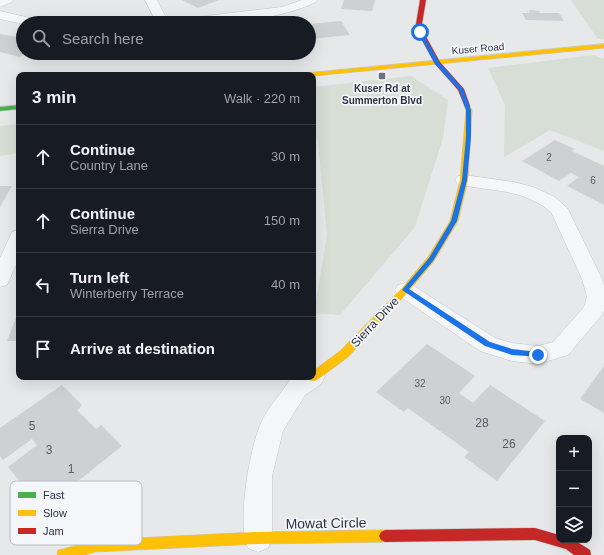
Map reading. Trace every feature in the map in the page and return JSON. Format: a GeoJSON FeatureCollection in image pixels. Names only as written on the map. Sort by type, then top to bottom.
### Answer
{"type":"FeatureCollection","features":[{"type":"Feature","properties":{"kind":"street"},"geometry":{"type":"LineString","coordinates":[[0,3],[8,0]]}},
{"type":"Feature","properties":{"kind":"street"},"geometry":{"type":"LineString","coordinates":[[151,0],[159,16]]}},
{"type":"Feature","properties":{"kind":"street"},"geometry":{"type":"LineString","coordinates":[[240,16],[282,11],[294,8],[312,0]]}},
{"type":"Feature","properties":{"kind":"street","name":"Sierra Drive"},"geometry":{"type":"LineString","coordinates":[[316,375],[344,354],[405,290],[431,259],[454,221],[464,180],[469,110],[461,89],[437,63],[420,32],[419,24],[423,0]]}},
{"type":"Feature","properties":{"kind":"street"},"geometry":{"type":"LineString","coordinates":[[0,15],[16,19]]}},
{"type":"Feature","properties":{"kind":"street","name":"Kuser Road"},"geometry":{"type":"LineString","coordinates":[[316,74],[604,46]]}},
{"type":"Feature","properties":{"kind":"street"},"geometry":{"type":"LineString","coordinates":[[0,109],[16,107]]}},
{"type":"Feature","properties":{"kind":"street"},"geometry":{"type":"LineString","coordinates":[[405,290],[488,344],[512,352],[538,355],[560,348],[594,310],[597,297],[592,279],[559,209],[550,200],[522,189],[464,180]]}},
{"type":"Feature","properties":{"kind":"street"},"geometry":{"type":"LineString","coordinates":[[0,280],[14,258]]}},
{"type":"Feature","properties":{"kind":"street","name":"Sierra Drive"},"geometry":{"type":"LineString","coordinates":[[258,538],[259,476],[271,428],[297,388],[309,380]]}},
{"type":"Feature","properties":{"kind":"street","name":"Mowat Circle"},"geometry":{"type":"LineString","coordinates":[[142,544],[258,538],[534,534],[569,544],[585,555]]}},
{"type":"Feature","properties":{"kind":"street","name":"Mowat Circle"},"geometry":{"type":"LineString","coordinates":[[63,555],[95,546],[115,545]]}},
{"type":"Feature","properties":{"kind":"shaded area"},"geometry":{"type":"Polygon","coordinates":[[[571,0],[604,0],[604,39],[598,39],[571,0]]]}},
{"type":"Feature","properties":{"kind":"shaded area"},"geometry":{"type":"Polygon","coordinates":[[[594,55],[604,59],[604,151],[550,130],[504,157],[505,105],[488,68],[594,55]]]}},
{"type":"Feature","properties":{"kind":"shaded area"},"geometry":{"type":"Polygon","coordinates":[[[411,76],[448,100],[443,138],[415,227],[340,315],[316,313],[316,301],[327,235],[318,142],[316,137],[316,87],[411,76]]]}},
{"type":"Feature","properties":{"kind":"shaded area"},"geometry":{"type":"Polygon","coordinates":[[[16,124],[16,153],[0,156],[0,126],[16,124]]]}},
{"type":"Feature","properties":{"kind":"building"},"geometry":{"type":"Polygon","coordinates":[[[182,0],[219,0],[198,8],[182,0]]]}},
{"type":"Feature","properties":{"kind":"building"},"geometry":{"type":"Polygon","coordinates":[[[344,0],[375,0],[372,11],[341,9],[344,0]]]}},
{"type":"Feature","properties":{"kind":"building"},"geometry":{"type":"Polygon","coordinates":[[[529,10],[539,11],[540,13],[559,13],[564,21],[526,20],[522,13],[530,13],[529,10]]]}},
{"type":"Feature","properties":{"kind":"building"},"geometry":{"type":"Polygon","coordinates":[[[341,21],[350,35],[316,38],[316,23],[341,21]]]}},
{"type":"Feature","properties":{"kind":"building"},"geometry":{"type":"Polygon","coordinates":[[[0,34],[16,37],[16,56],[0,52],[0,34]]]}},
{"type":"Feature","properties":{"kind":"building"},"geometry":{"type":"Polygon","coordinates":[[[555,140],[575,149],[572,151],[604,166],[604,205],[567,186],[579,177],[571,173],[559,181],[522,161],[555,140]]]}},
{"type":"Feature","properties":{"kind":"building"},"geometry":{"type":"Polygon","coordinates":[[[0,186],[12,186],[0,207],[0,186]]]}},
{"type":"Feature","properties":{"kind":"building"},"geometry":{"type":"Polygon","coordinates":[[[16,318],[16,341],[7,341],[16,318]]]}},
{"type":"Feature","properties":{"kind":"building"},"geometry":{"type":"Polygon","coordinates":[[[427,344],[475,376],[459,393],[473,403],[490,385],[545,421],[497,481],[464,457],[469,452],[408,408],[404,412],[376,392],[427,344]]]}},
{"type":"Feature","properties":{"kind":"building"},"geometry":{"type":"Polygon","coordinates":[[[604,366],[604,413],[580,399],[604,366]]]}},
{"type":"Feature","properties":{"kind":"building"},"geometry":{"type":"Polygon","coordinates":[[[62,385],[82,405],[77,410],[96,429],[101,425],[122,446],[78,481],[20,481],[8,467],[37,445],[32,439],[3,460],[0,456],[0,428],[62,385]]]}},
{"type":"Feature","properties":{"kind":"traffic: fast"},"geometry":{"type":"LineString","coordinates":[[0,109],[16,107]]}},
{"type":"Feature","properties":{"kind":"traffic: slow"},"geometry":{"type":"LineString","coordinates":[[316,74],[604,46]]}},
{"type":"Feature","properties":{"kind":"traffic: slow"},"geometry":{"type":"LineString","coordinates":[[316,375],[344,354],[405,290],[431,259],[454,221],[464,180],[469,110],[467,106]]}},
{"type":"Feature","properties":{"kind":"traffic: slow"},"geometry":{"type":"LineString","coordinates":[[142,544],[258,538],[385,536]]}},
{"type":"Feature","properties":{"kind":"traffic: slow"},"geometry":{"type":"LineString","coordinates":[[63,555],[95,546],[115,545]]}},
{"type":"Feature","properties":{"kind":"traffic: jam"},"geometry":{"type":"LineString","coordinates":[[423,0],[419,24],[421,33],[437,63],[461,89],[467,106]]}},
{"type":"Feature","properties":{"kind":"traffic: jam"},"geometry":{"type":"LineString","coordinates":[[385,536],[535,534],[569,544],[585,555]]}},
{"type":"Feature","properties":{"kind":"place","name":"Kuser Rd at Summerton Blvd"},"geometry":{"type":"Point","coordinates":[382,76]}},
{"type":"Feature","properties":{"kind":"route"},"geometry":{"type":"LineString","coordinates":[[420,32],[437,63],[461,89],[469,110],[468,137],[464,180],[454,221],[431,259],[405,290],[488,344],[512,352],[538,355]]}}]}
